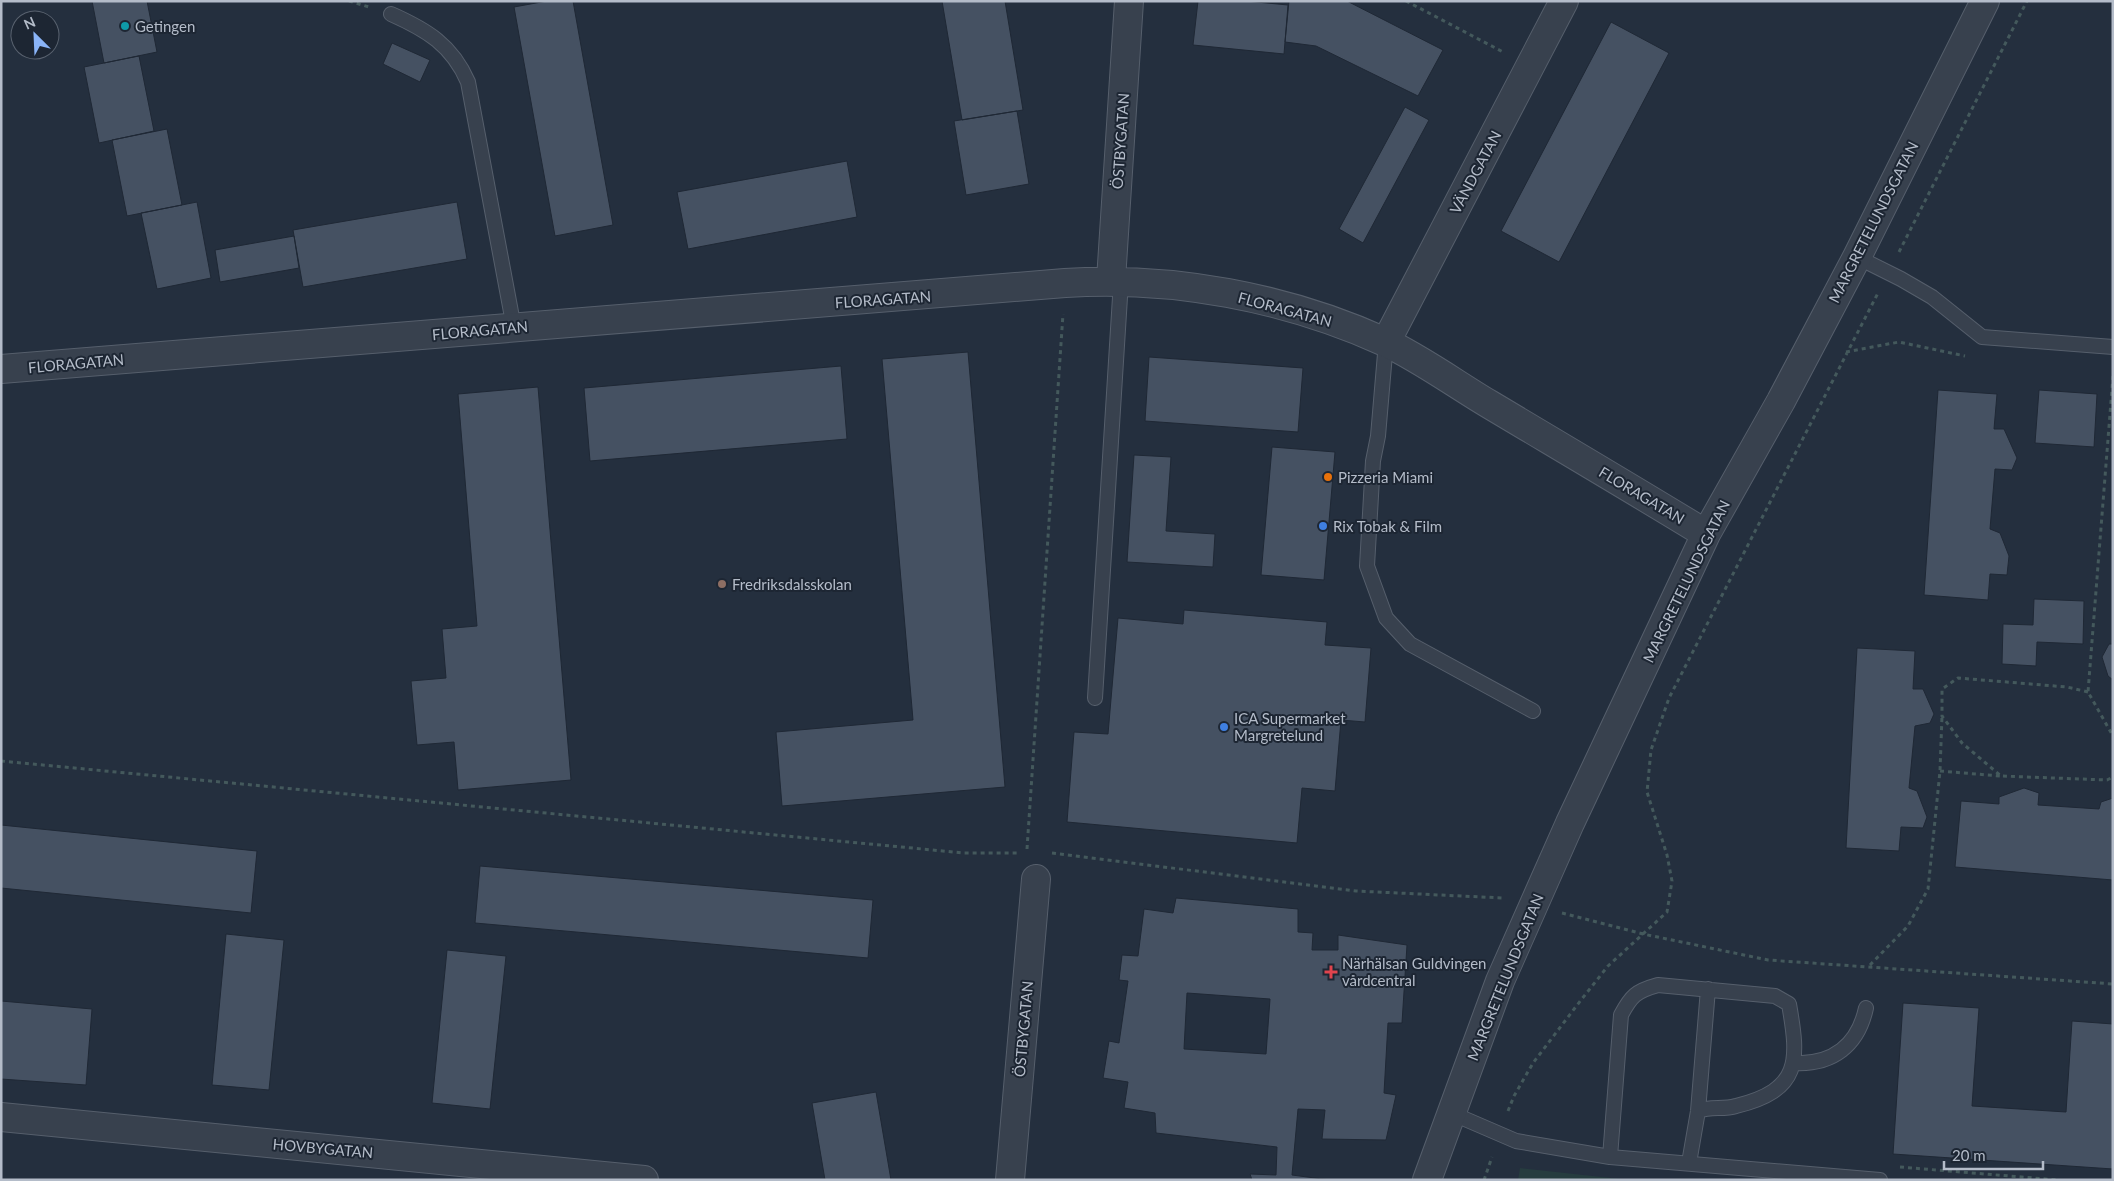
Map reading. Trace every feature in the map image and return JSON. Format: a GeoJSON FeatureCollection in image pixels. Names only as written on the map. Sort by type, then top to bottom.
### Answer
{"type":"FeatureCollection","features":[{"type":"Feature","properties":{"kind":"street","name":"ÖSTBYGATAN"},"geometry":{"type":"LineString","coordinates":[[1116,281],[1129,1]]}},
{"type":"Feature","properties":{"kind":"street","name":"VÄNDGATAN"},"geometry":{"type":"LineString","coordinates":[[1386,342],[1564,1]]}},
{"type":"Feature","properties":{"kind":"street","name":"MARGRETELUNDSGATAN"},"geometry":{"type":"LineString","coordinates":[[1427,1180],[1500,981],[1574,815],[1706,534],[1781,401],[1857,257],[1985,1]]}},
{"type":"Feature","properties":{"kind":"street","name":"FLORAGATAN"},"geometry":{"type":"LineString","coordinates":[[1,369],[1064,283],[1116,281],[1170,284],[1266,302],[1322,318],[1386,342],[1706,534]]}},
{"type":"Feature","properties":{"kind":"street","name":"ÖSTBYGATAN"},"geometry":{"type":"LineString","coordinates":[[1010,1180],[1036,866]]}},
{"type":"Feature","properties":{"kind":"street","name":"HOVBYGATAN"},"geometry":{"type":"LineString","coordinates":[[1,1117],[644,1180]]}},
{"type":"Feature","properties":{"kind":"lane"},"geometry":{"type":"LineString","coordinates":[[391,14],[419,27],[444,46],[459,62],[468,82],[514,328]]}},
{"type":"Feature","properties":{"kind":"lane"},"geometry":{"type":"LineString","coordinates":[[1857,257],[1888,272],[1932,298],[1982,336],[2113,347]]}},
{"type":"Feature","properties":{"kind":"lane"},"geometry":{"type":"LineString","coordinates":[[1095,698],[1116,281]]}},
{"type":"Feature","properties":{"kind":"lane"},"geometry":{"type":"LineString","coordinates":[[1386,342],[1378,436],[1373,461],[1367,566],[1386,618],[1410,644],[1533,711]]}},
{"type":"Feature","properties":{"kind":"lane"},"geometry":{"type":"LineString","coordinates":[[1610,1157],[1621,1015],[1630,998],[1644,988],[1658,985],[1775,996],[1789,1004],[1793,1026],[1794,1063],[1787,1080],[1770,1092],[1735,1107],[1709,1107],[1698,1111]]}},
{"type":"Feature","properties":{"kind":"lane"},"geometry":{"type":"LineString","coordinates":[[1689,1163],[1698,1111],[1708,989]]}},
{"type":"Feature","properties":{"kind":"lane"},"geometry":{"type":"LineString","coordinates":[[1794,1063],[1808,1064],[1831,1057],[1847,1046],[1862,1026],[1866,1008]]}},
{"type":"Feature","properties":{"kind":"lane"},"geometry":{"type":"LineString","coordinates":[[1451,1113],[1516,1141],[1610,1157],[1689,1163],[1788,1174],[1880,1180]]}},
{"type":"Feature","properties":{"kind":"path"},"geometry":{"type":"LineString","coordinates":[[1406,1],[1530,67]]}},
{"type":"Feature","properties":{"kind":"path"},"geometry":{"type":"LineString","coordinates":[[1484,1180],[1514,1096],[1533,1063],[1608,966],[1668,912],[1672,881],[1667,854],[1648,792],[1652,750],[1669,698],[2027,1]]}},
{"type":"Feature","properties":{"kind":"path"},"geometry":{"type":"LineString","coordinates":[[1036,866],[1027,853],[1062,358],[1064,283]]}},
{"type":"Feature","properties":{"kind":"path"},"geometry":{"type":"LineString","coordinates":[[2113,376],[2088,692],[2113,736]]}},
{"type":"Feature","properties":{"kind":"path"},"geometry":{"type":"LineString","coordinates":[[1870,965],[1908,926],[1928,889],[1940,772],[1942,688],[1958,678],[2067,687],[2088,692]]}},
{"type":"Feature","properties":{"kind":"path"},"geometry":{"type":"LineString","coordinates":[[1942,716],[1962,743],[2001,776]]}},
{"type":"Feature","properties":{"kind":"path"},"geometry":{"type":"LineString","coordinates":[[1,761],[954,852],[1027,853]]}},
{"type":"Feature","properties":{"kind":"path"},"geometry":{"type":"LineString","coordinates":[[1940,772],[2107,780],[2113,778]]}},
{"type":"Feature","properties":{"kind":"path"},"geometry":{"type":"LineString","coordinates":[[1044,852],[1356,891],[1506,898]]}},
{"type":"Feature","properties":{"kind":"path"},"geometry":{"type":"LineString","coordinates":[[1560,912],[1643,934],[1768,960],[1870,965],[2113,984]]}},
{"type":"Feature","properties":{"kind":"green space"},"geometry":{"type":"Polygon","coordinates":[[[1520,1168],[1629,1180],[1518,1180],[1520,1168]]]}},
{"type":"Feature","properties":{"kind":"building","name":"Getingen"},"geometry":{"type":"Polygon","coordinates":[[[92,1],[147,1],[157,52],[104,63],[92,1]]]}},
{"type":"Feature","properties":{"kind":"building"},"geometry":{"type":"Polygon","coordinates":[[[547,1],[573,1],[613,225],[555,236],[514,7],[547,1]]]}},
{"type":"Feature","properties":{"kind":"building"},"geometry":{"type":"Polygon","coordinates":[[[942,1],[1005,1],[1023,110],[962,120],[942,1]]]}},
{"type":"Feature","properties":{"kind":"building"},"geometry":{"type":"Polygon","coordinates":[[[1198,1],[1246,1],[1288,5],[1284,54],[1193,45],[1198,1]]]}},
{"type":"Feature","properties":{"kind":"building"},"geometry":{"type":"Polygon","coordinates":[[[1289,1],[1347,1],[1443,50],[1418,96],[1316,46],[1285,42],[1289,1]]]}},
{"type":"Feature","properties":{"kind":"building"},"geometry":{"type":"Polygon","coordinates":[[[1611,22],[1669,53],[1559,262],[1501,231],[1611,22]]]}},
{"type":"Feature","properties":{"kind":"building"},"geometry":{"type":"Polygon","coordinates":[[[392,43],[430,60],[420,82],[383,64],[392,43]]]}},
{"type":"Feature","properties":{"kind":"building"},"geometry":{"type":"Polygon","coordinates":[[[139,56],[154,131],[99,143],[84,67],[139,56]]]}},
{"type":"Feature","properties":{"kind":"building"},"geometry":{"type":"Polygon","coordinates":[[[1405,107],[1429,120],[1363,243],[1339,229],[1405,107]]]}},
{"type":"Feature","properties":{"kind":"building"},"geometry":{"type":"Polygon","coordinates":[[[1017,111],[1029,184],[966,195],[954,121],[1017,111]]]}},
{"type":"Feature","properties":{"kind":"building"},"geometry":{"type":"Polygon","coordinates":[[[167,129],[182,205],[127,216],[112,140],[167,129]]]}},
{"type":"Feature","properties":{"kind":"building"},"geometry":{"type":"Polygon","coordinates":[[[847,161],[857,217],[688,249],[677,192],[847,161]]]}},
{"type":"Feature","properties":{"kind":"building"},"geometry":{"type":"Polygon","coordinates":[[[197,202],[211,278],[157,289],[141,213],[197,202]]]}},
{"type":"Feature","properties":{"kind":"building"},"geometry":{"type":"Polygon","coordinates":[[[457,202],[467,259],[303,287],[293,230],[457,202]]]}},
{"type":"Feature","properties":{"kind":"building"},"geometry":{"type":"Polygon","coordinates":[[[294,236],[299,268],[220,282],[215,250],[294,236]]]}},
{"type":"Feature","properties":{"kind":"building"},"geometry":{"type":"Polygon","coordinates":[[[968,352],[1005,787],[782,806],[776,732],[913,720],[882,359],[968,352]]]}},
{"type":"Feature","properties":{"kind":"building"},"geometry":{"type":"Polygon","coordinates":[[[1149,357],[1303,368],[1298,432],[1145,421],[1149,357]]]}},
{"type":"Feature","properties":{"kind":"building"},"geometry":{"type":"Polygon","coordinates":[[[841,366],[847,439],[590,461],[584,388],[841,366]]]}},
{"type":"Feature","properties":{"kind":"building"},"geometry":{"type":"Polygon","coordinates":[[[538,387],[571,780],[458,790],[454,742],[417,745],[411,681],[446,678],[442,629],[477,626],[458,394],[538,387]]]}},
{"type":"Feature","properties":{"kind":"building"},"geometry":{"type":"Polygon","coordinates":[[[1938,390],[1997,394],[1994,429],[2004,429],[2017,458],[2012,470],[1995,469],[1990,529],[2000,533],[2009,556],[2007,575],[1990,574],[1988,600],[1924,595],[1938,390]]]}},
{"type":"Feature","properties":{"kind":"building"},"geometry":{"type":"Polygon","coordinates":[[[2039,390],[2097,394],[2094,447],[2035,443],[2039,390]]]}},
{"type":"Feature","properties":{"kind":"building"},"geometry":{"type":"Polygon","coordinates":[[[1272,447],[1335,452],[1324,580],[1261,575],[1272,447]]]}},
{"type":"Feature","properties":{"kind":"building"},"geometry":{"type":"Polygon","coordinates":[[[1134,455],[1171,457],[1166,531],[1215,534],[1213,567],[1127,562],[1134,455]]]}},
{"type":"Feature","properties":{"kind":"building"},"geometry":{"type":"Polygon","coordinates":[[[2034,599],[2084,601],[2083,644],[2037,642],[2036,666],[2002,664],[2003,624],[2033,625],[2034,599]]]}},
{"type":"Feature","properties":{"kind":"building","name":"ICA Supermarket Margretelund"},"geometry":{"type":"Polygon","coordinates":[[[1184,610],[1327,622],[1325,645],[1371,648],[1365,722],[1341,720],[1335,791],[1302,788],[1297,843],[1067,822],[1074,732],[1108,734],[1118,618],[1183,624],[1184,610]]]}},
{"type":"Feature","properties":{"kind":"building"},"geometry":{"type":"Polygon","coordinates":[[[2109,644],[2113,644],[2113,680],[2108,676],[2102,657],[2109,644]]]}},
{"type":"Feature","properties":{"kind":"building"},"geometry":{"type":"Polygon","coordinates":[[[1857,648],[1915,651],[1913,689],[1923,689],[1934,714],[1930,723],[1915,726],[1909,788],[1917,791],[1927,817],[1923,828],[1901,827],[1899,851],[1846,848],[1857,648]]]}},
{"type":"Feature","properties":{"kind":"building"},"geometry":{"type":"Polygon","coordinates":[[[2024,788],[2039,793],[2038,805],[2099,809],[2101,802],[2113,798],[2113,880],[1955,867],[1961,801],[1999,804],[1999,797],[2024,788]]]}},
{"type":"Feature","properties":{"kind":"building"},"geometry":{"type":"Polygon","coordinates":[[[1,825],[257,851],[251,913],[1,888],[1,825]]]}},
{"type":"Feature","properties":{"kind":"building"},"geometry":{"type":"Polygon","coordinates":[[[480,866],[873,900],[868,958],[475,923],[480,866]]]}},
{"type":"Feature","properties":{"kind":"building"},"geometry":{"type":"Polygon","coordinates":[[[1176,898],[1298,909],[1298,932],[1313,933],[1312,950],[1338,950],[1338,935],[1407,945],[1402,1023],[1388,1023],[1384,1093],[1396,1095],[1386,1140],[1322,1139],[1325,1110],[1298,1109],[1292,1175],[1330,1180],[1252,1180],[1250,1174],[1276,1175],[1277,1147],[1156,1133],[1155,1113],[1124,1108],[1128,1082],[1103,1078],[1109,1041],[1119,1043],[1128,981],[1119,980],[1122,955],[1138,956],[1144,909],[1173,913],[1176,898]],[[1187,993],[1184,1049],[1266,1054],[1270,999],[1187,993]]]}},
{"type":"Feature","properties":{"kind":"building"},"geometry":{"type":"Polygon","coordinates":[[[226,934],[284,940],[269,1090],[212,1085],[226,934]]]}},
{"type":"Feature","properties":{"kind":"building"},"geometry":{"type":"Polygon","coordinates":[[[447,950],[506,956],[490,1109],[432,1103],[447,950]]]}},
{"type":"Feature","properties":{"kind":"building"},"geometry":{"type":"Polygon","coordinates":[[[1,1001],[92,1009],[86,1085],[1,1079],[1,1001]]]}},
{"type":"Feature","properties":{"kind":"building"},"geometry":{"type":"Polygon","coordinates":[[[1903,1003],[1979,1008],[1972,1106],[2066,1112],[2072,1021],[2113,1024],[2113,1169],[1893,1154],[1903,1003]]]}},
{"type":"Feature","properties":{"kind":"building"},"geometry":{"type":"Polygon","coordinates":[[[876,1092],[891,1180],[825,1180],[812,1103],[876,1092]]]}},
{"type":"Feature","properties":{"kind":"place","name":"Getingen"},"geometry":{"type":"Point","coordinates":[125,26]}},
{"type":"Feature","properties":{"kind":"place","name":"Pizzeria Miami"},"geometry":{"type":"Point","coordinates":[1328,477]}},
{"type":"Feature","properties":{"kind":"place","name":"Rix Tobak & Film"},"geometry":{"type":"Point","coordinates":[1323,526]}},
{"type":"Feature","properties":{"kind":"place","name":"Fredriksdalsskolan"},"geometry":{"type":"Point","coordinates":[722,584]}},
{"type":"Feature","properties":{"kind":"place","name":"ICA Supermarket Margretelund"},"geometry":{"type":"Point","coordinates":[1224,727]}},
{"type":"Feature","properties":{"kind":"place","name":"Närhälsan Guldvingen vårdcentral"},"geometry":{"type":"Point","coordinates":[1331,972]}}]}
